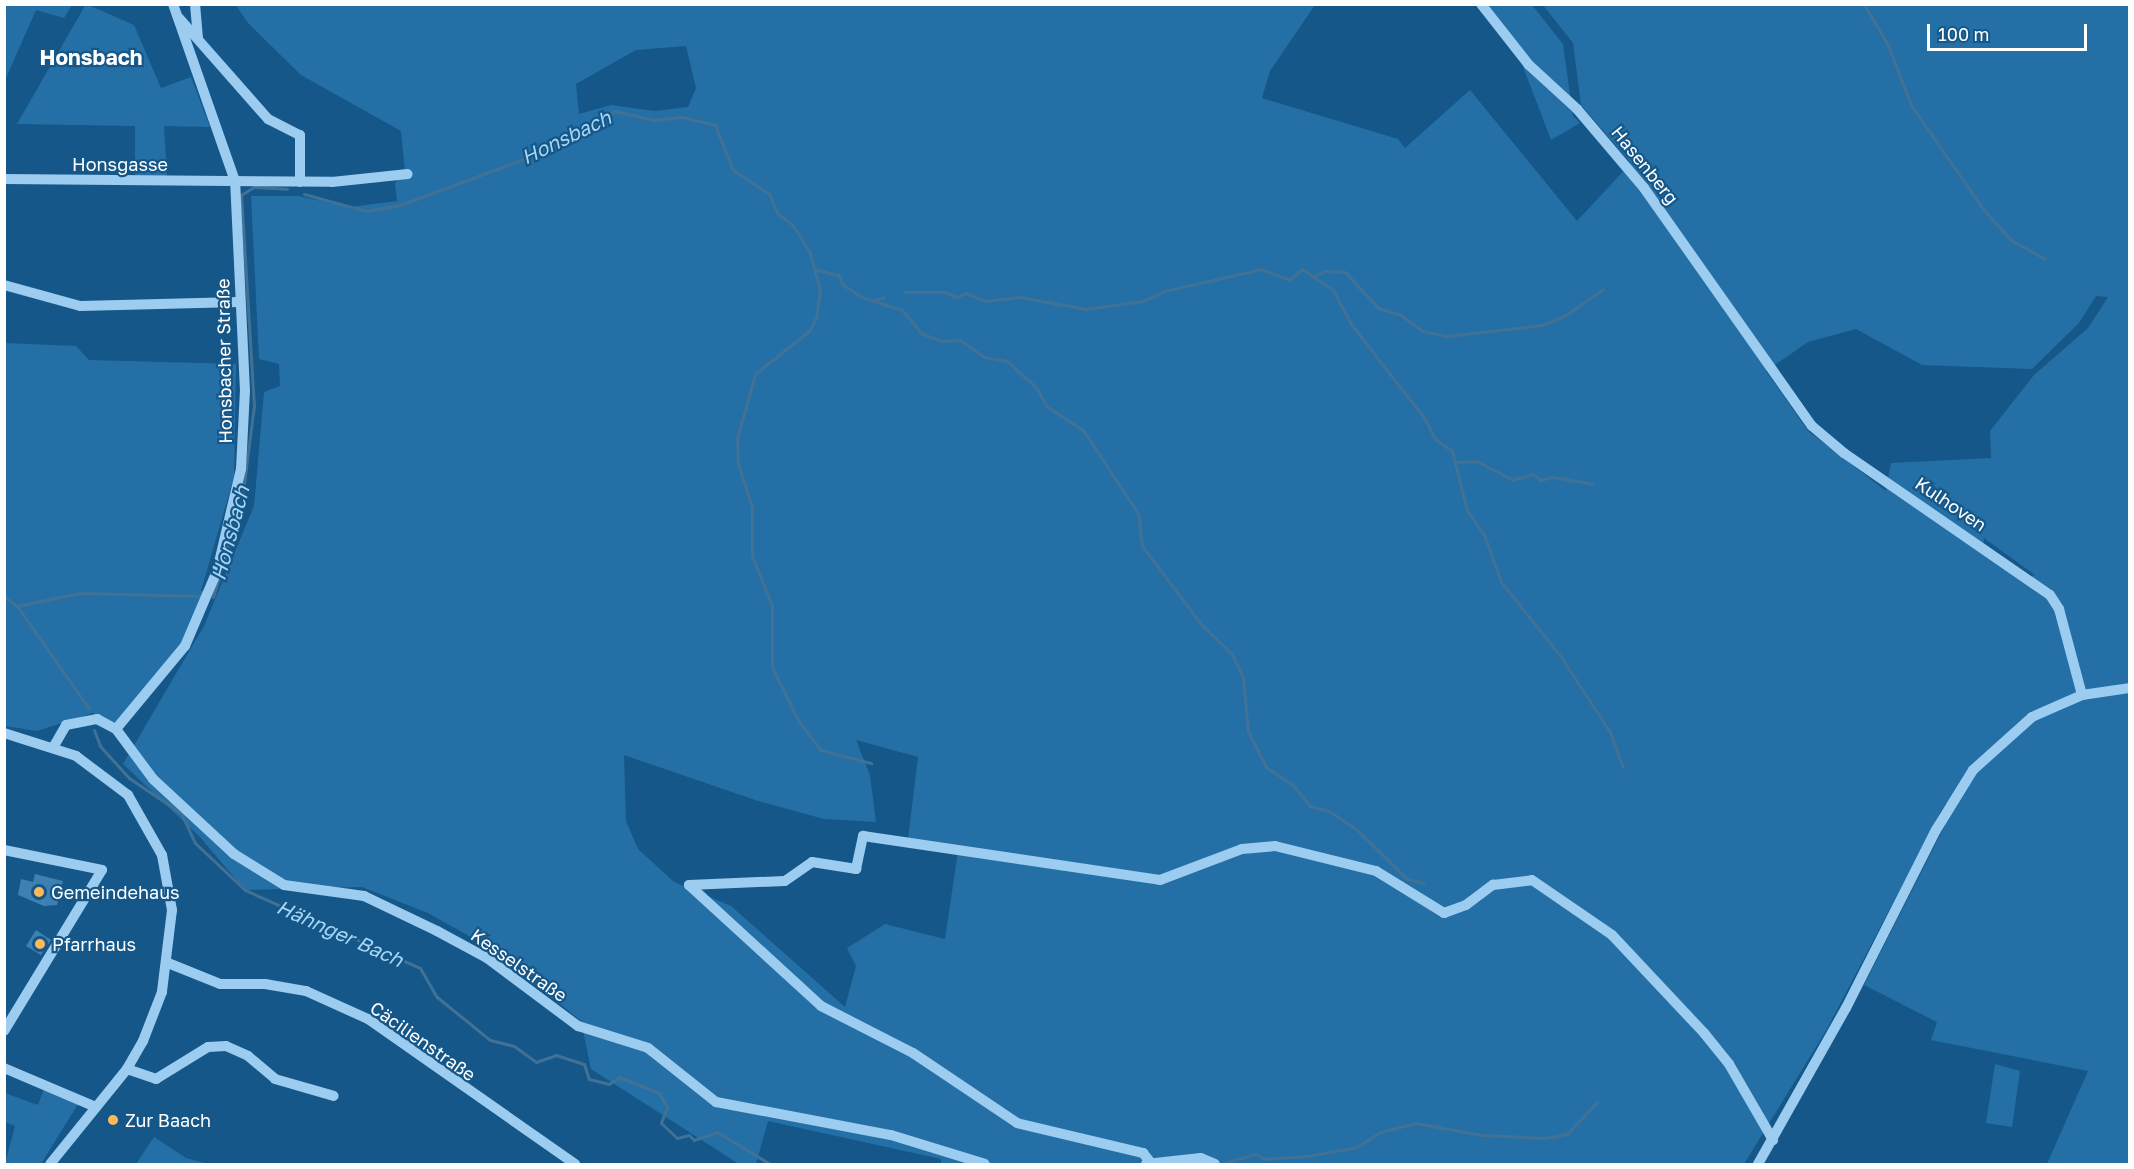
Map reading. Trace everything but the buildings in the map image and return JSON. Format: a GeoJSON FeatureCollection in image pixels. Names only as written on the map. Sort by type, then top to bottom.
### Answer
{"type":"FeatureCollection","features":[{"type":"Feature","properties":{"kind":"street","name":"Honsbacher Straße"},"geometry":{"type":"LineString","coordinates":[[116,729],[185,646],[217,571],[242,469],[245,391],[235,181],[186,51],[179,18],[173,4]]}},
{"type":"Feature","properties":{"kind":"street"},"geometry":{"type":"LineString","coordinates":[[195,4],[198,38]]}},
{"type":"Feature","properties":{"kind":"street","name":"Hasenberg"},"geometry":{"type":"LineString","coordinates":[[1481,4],[1529,65],[1576,109],[1638,180],[1769,358]]}},
{"type":"Feature","properties":{"kind":"street"},"geometry":{"type":"LineString","coordinates":[[179,18],[268,119],[300,135],[300,182]]}},
{"type":"Feature","properties":{"kind":"street","name":"Honsgasse"},"geometry":{"type":"LineString","coordinates":[[4,179],[300,182],[408,174]]}},
{"type":"Feature","properties":{"kind":"street"},"geometry":{"type":"LineString","coordinates":[[4,285],[80,306],[239,302]]}},
{"type":"Feature","properties":{"kind":"street","name":"Kulhoven"},"geometry":{"type":"LineString","coordinates":[[1769,358],[1826,440],[2050,595],[2059,609],[2082,695]]}},
{"type":"Feature","properties":{"kind":"street"},"geometry":{"type":"LineString","coordinates":[[1758,1164],[1773,1140],[1936,830],[1973,770],[2012,730],[2082,695],[2130,688]]}},
{"type":"Feature","properties":{"kind":"street"},"geometry":{"type":"LineString","coordinates":[[54,746],[66,725],[97,719],[116,729]]}},
{"type":"Feature","properties":{"kind":"street","name":"Kesselstraße"},"geometry":{"type":"LineString","coordinates":[[116,729],[153,779],[244,860],[284,885],[364,896],[436,931],[487,958],[578,1026],[655,1053],[716,1102],[891,1135],[985,1164]]}},
{"type":"Feature","properties":{"kind":"street"},"geometry":{"type":"LineString","coordinates":[[4,733],[54,746],[110,778],[128,795],[147,824],[162,855],[170,889],[168,963],[151,1023],[127,1069],[50,1164]]}},
{"type":"Feature","properties":{"kind":"street"},"geometry":{"type":"LineString","coordinates":[[1215,1164],[1201,1158],[1149,1164],[1143,1153],[1017,1123],[913,1053],[821,1006],[689,885],[785,881],[812,862],[856,868],[863,836],[1160,880],[1242,849],[1275,846],[1376,872],[1444,913],[1466,904],[1493,885],[1532,880],[1612,935],[1697,1025],[1729,1064],[1773,1140]]}},
{"type":"Feature","properties":{"kind":"street"},"geometry":{"type":"LineString","coordinates":[[4,850],[102,870],[4,1031]]}},
{"type":"Feature","properties":{"kind":"street","name":"Cäcilienstraße"},"geometry":{"type":"LineString","coordinates":[[168,963],[220,984],[265,984],[306,991],[368,1019],[576,1164]]}},
{"type":"Feature","properties":{"kind":"street"},"geometry":{"type":"LineString","coordinates":[[127,1069],[156,1079],[208,1047],[226,1046],[248,1056],[275,1079],[334,1096]]}},
{"type":"Feature","properties":{"kind":"street"},"geometry":{"type":"LineString","coordinates":[[4,1068],[96,1107]]}},
{"type":"Feature","properties":{"kind":"shaded area"},"geometry":{"type":"Polygon","coordinates":[[[5,4],[72,5],[64,18],[36,10],[5,80],[5,4]]]}},
{"type":"Feature","properties":{"kind":"shaded area"},"geometry":{"type":"Polygon","coordinates":[[[86,4],[134,25],[161,88],[191,77],[210,127],[164,126],[167,176],[135,176],[135,126],[17,124],[86,4]]]}},
{"type":"Feature","properties":{"kind":"shaded area"},"geometry":{"type":"Polygon","coordinates":[[[236,5],[1315,5],[1270,71],[1262,98],[1398,139],[1405,148],[1470,90],[1577,221],[1631,163],[1581,105],[1573,43],[1543,5],[2129,5],[2129,1164],[2047,1164],[2088,1071],[1931,1040],[1937,1022],[1864,985],[1972,772],[1942,809],[1827,1029],[1744,1164],[941,1164],[941,1159],[768,1121],[756,1164],[739,1164],[591,1069],[581,1021],[494,950],[428,913],[362,887],[245,890],[199,836],[123,764],[204,626],[254,506],[264,392],[280,386],[279,364],[259,359],[251,196],[298,196],[350,207],[397,201],[395,183],[405,171],[401,131],[301,75],[248,23],[236,5]],[[686,46],[636,50],[576,84],[579,114],[611,105],[654,111],[688,107],[696,88],[686,46]],[[2096,296],[2079,323],[2032,369],[1922,365],[1856,329],[1808,342],[1766,371],[1808,431],[1886,491],[1891,463],[1991,458],[1990,431],[2034,375],[2088,328],[2108,297],[2096,296]],[[1984,538],[1983,551],[2023,579],[2035,575],[1984,538]],[[856,740],[870,775],[876,822],[824,819],[755,800],[624,755],[626,821],[638,849],[674,882],[731,906],[845,1007],[856,966],[847,948],[885,924],[945,939],[958,851],[908,839],[918,757],[856,740]]]}},
{"type":"Feature","properties":{"kind":"shaded area"},"geometry":{"type":"Polygon","coordinates":[[[1488,5],[1532,5],[1563,44],[1573,116],[1580,123],[1551,140],[1517,51],[1488,5]]]}},
{"type":"Feature","properties":{"kind":"shaded area"},"geometry":{"type":"Polygon","coordinates":[[[5,343],[76,346],[89,360],[236,364],[234,477],[201,591],[209,591],[183,644],[116,723],[93,713],[37,731],[5,726],[5,343]]]}},
{"type":"Feature","properties":{"kind":"shaded area"},"geometry":{"type":"Polygon","coordinates":[[[1995,1064],[2020,1071],[2012,1127],[1986,1123],[1995,1064]]]}},
{"type":"Feature","properties":{"kind":"shaded area"},"geometry":{"type":"Polygon","coordinates":[[[44,1089],[78,1104],[41,1164],[5,1164],[15,1126],[5,1122],[5,1093],[38,1105],[44,1089]]]}},
{"type":"Feature","properties":{"kind":"shaded area"},"geometry":{"type":"Polygon","coordinates":[[[154,1137],[186,1158],[208,1164],[136,1164],[154,1137]]]}},
{"type":"Feature","properties":{"kind":"waterway"},"geometry":{"type":"LineString","coordinates":[[1864,4],[1888,45],[1911,105],[1983,209],[2011,240],[2044,258]]}},
{"type":"Feature","properties":{"kind":"waterway","name":"Honsbach"},"geometry":{"type":"LineString","coordinates":[[304,194],[366,211],[400,205],[545,151],[615,111],[653,120],[683,117],[715,125],[733,170],[769,194],[778,214],[792,224],[810,253],[820,290],[816,318],[809,331],[755,374],[737,439],[738,464],[752,507],[752,556],[772,606],[772,667],[798,720],[821,750],[871,763]]}},
{"type":"Feature","properties":{"kind":"waterway","name":"Honsbach"},"geometry":{"type":"LineString","coordinates":[[213,597],[241,507],[254,406],[241,195],[254,187],[287,189]]}},
{"type":"Feature","properties":{"kind":"waterway"},"geometry":{"type":"LineString","coordinates":[[904,292],[944,292],[957,297],[965,293],[986,301],[1020,297],[1086,309],[1142,301],[1165,291],[1261,269],[1289,280],[1302,269],[1333,290],[1351,324],[1425,419],[1435,439],[1452,451],[1467,510],[1485,537],[1501,582],[1561,657],[1610,732],[1623,767]]}},
{"type":"Feature","properties":{"kind":"waterway"},"geometry":{"type":"LineString","coordinates":[[817,270],[839,275],[842,284],[861,297],[902,310],[921,333],[941,341],[960,340],[984,357],[1007,361],[1036,387],[1046,406],[1083,430],[1138,513],[1142,546],[1201,624],[1232,654],[1243,678],[1248,731],[1266,767],[1294,786],[1310,806],[1329,811],[1357,830],[1407,879],[1424,883]]}},
{"type":"Feature","properties":{"kind":"waterway"},"geometry":{"type":"LineString","coordinates":[[1313,277],[1325,271],[1345,272],[1378,308],[1401,315],[1422,331],[1447,336],[1542,325],[1566,315],[1603,289]]}},
{"type":"Feature","properties":{"kind":"waterway"},"geometry":{"type":"LineString","coordinates":[[875,300],[884,297]]}},
{"type":"Feature","properties":{"kind":"waterway"},"geometry":{"type":"LineString","coordinates":[[1454,462],[1477,461],[1512,480],[1533,474],[1540,480],[1553,477],[1593,484]]}},
{"type":"Feature","properties":{"kind":"waterway","name":"Honsbach"},"geometry":{"type":"LineString","coordinates":[[4,596],[17,606],[80,593],[203,596]]}},
{"type":"Feature","properties":{"kind":"waterway","name":"Hähnger Bach"},"geometry":{"type":"LineString","coordinates":[[17,606],[89,709]]}},
{"type":"Feature","properties":{"kind":"waterway","name":"Hähnger Bach"},"geometry":{"type":"LineString","coordinates":[[94,730],[100,746],[129,778],[181,813],[195,843],[245,890],[420,968],[437,997],[490,1040],[514,1046],[536,1062],[556,1055],[584,1064],[589,1079],[609,1084],[619,1077],[659,1093],[667,1107],[661,1123],[677,1138],[689,1135],[694,1140],[717,1132],[770,1164]]}},
{"type":"Feature","properties":{"kind":"waterway"},"geometry":{"type":"LineString","coordinates":[[1224,1163],[1256,1154],[1264,1159],[1308,1156],[1357,1147],[1380,1132],[1415,1123],[1482,1135],[1546,1138],[1567,1134],[1597,1102]]}},
{"type":"Feature","properties":{"kind":"place","name":"Gemeindehaus"},"geometry":{"type":"Point","coordinates":[39,892]}},
{"type":"Feature","properties":{"kind":"place","name":"Pfarrhaus"},"geometry":{"type":"Point","coordinates":[40,944]}},
{"type":"Feature","properties":{"kind":"place","name":"Zur Baach"},"geometry":{"type":"Point","coordinates":[113,1120]}},
{"type":"Feature","properties":{"kind":"district","name":"Honsbach"},"geometry":{"type":"Point","coordinates":[91,57]}}]}
